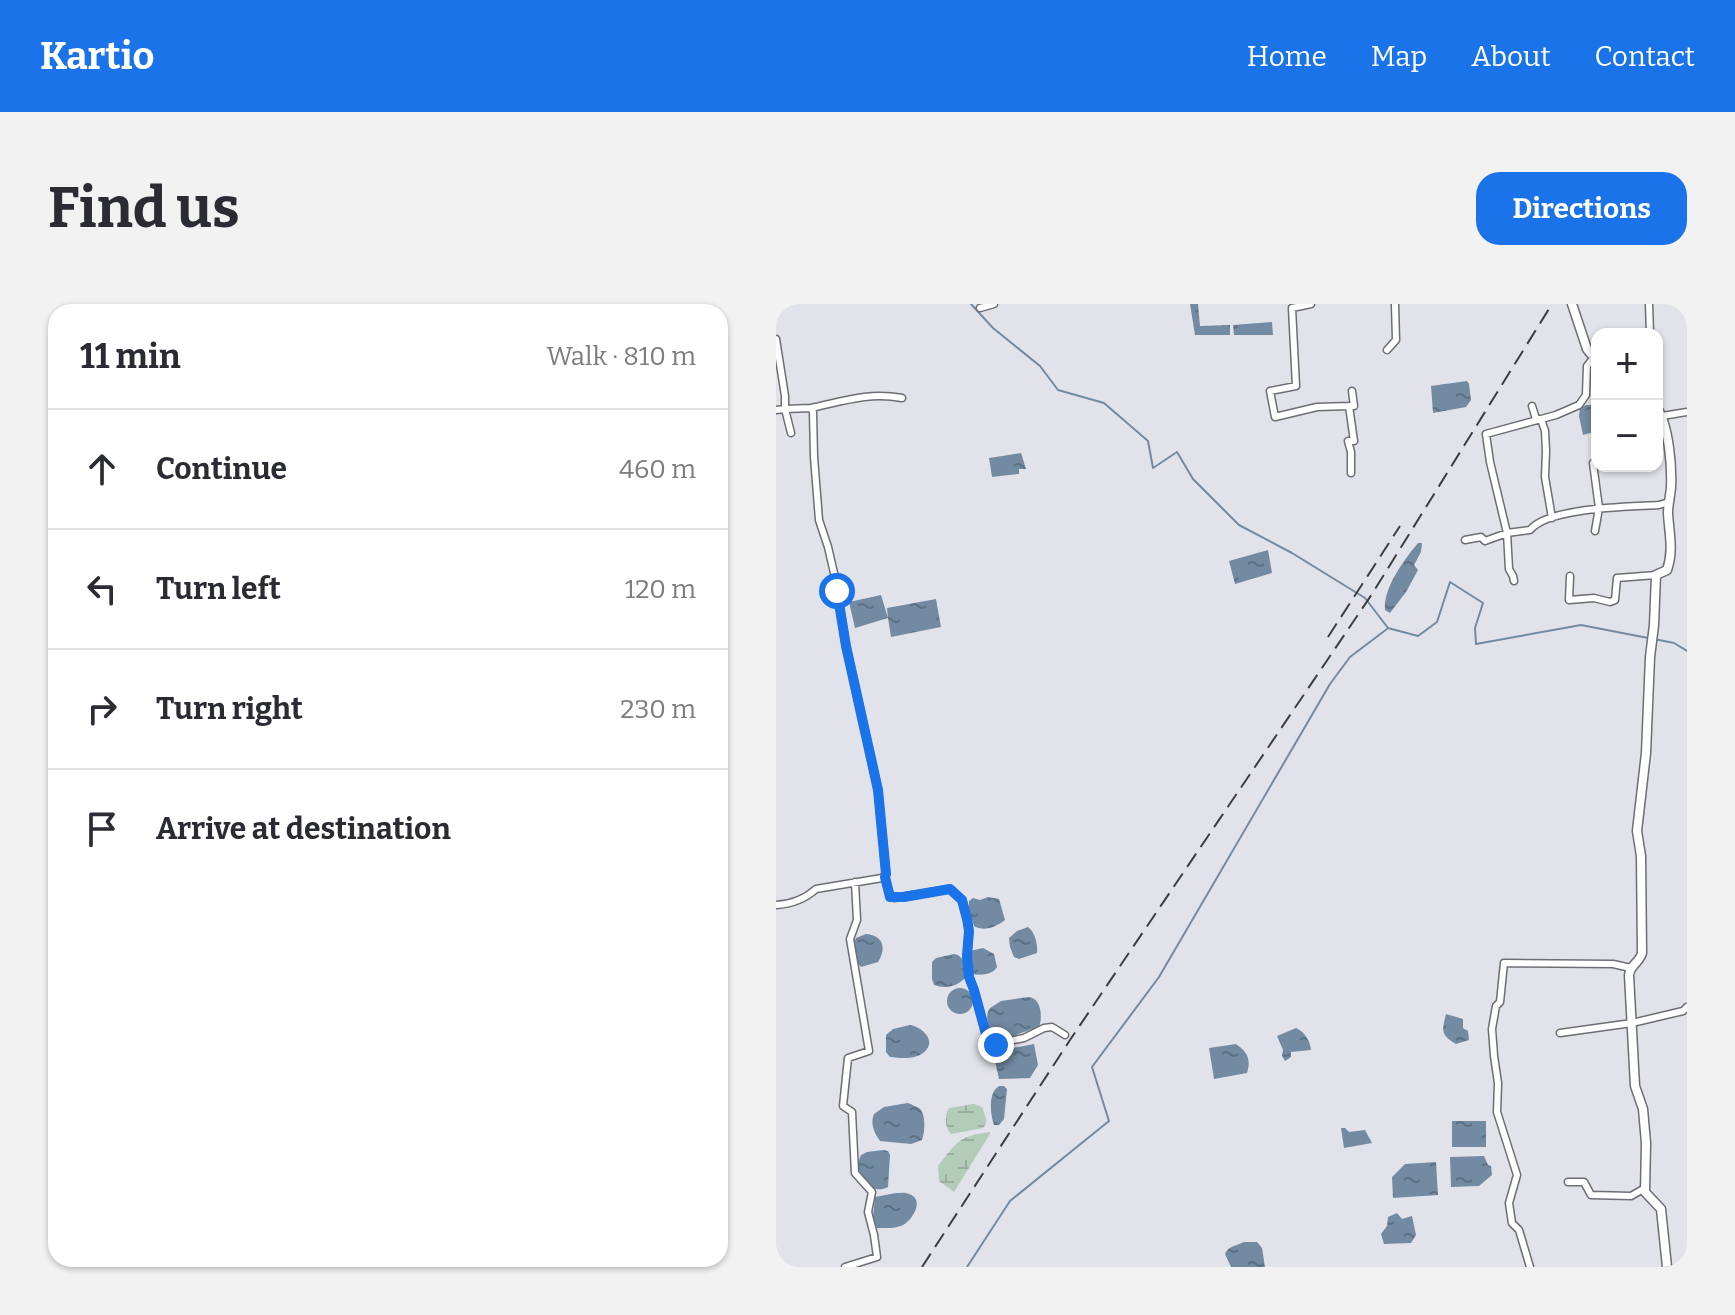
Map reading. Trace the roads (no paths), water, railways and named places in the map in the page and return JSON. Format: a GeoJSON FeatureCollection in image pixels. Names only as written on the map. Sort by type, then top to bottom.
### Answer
{"type":"FeatureCollection","features":[{"type":"Feature","properties":{"kind":"main road"},"geometry":{"type":"LineString","coordinates":[[1572,304],[1578,329],[1591,353]]}},
{"type":"Feature","properties":{"kind":"main road"},"geometry":{"type":"LineString","coordinates":[[1663,431],[1671,467],[1668,513],[1672,543],[1667,570],[1656,575],[1646,753],[1637,831],[1641,856],[1642,953],[1629,975],[1635,1086],[1643,1109],[1646,1143],[1645,1188],[1647,1195],[1661,1209],[1667,1267]]}},
{"type":"Feature","properties":{"kind":"street"},"geometry":{"type":"LineString","coordinates":[[980,308],[994,304]]}},
{"type":"Feature","properties":{"kind":"street"},"geometry":{"type":"LineString","coordinates":[[1311,304],[1292,308],[1296,386],[1270,391],[1275,417],[1317,407],[1354,406],[1352,391]]}},
{"type":"Feature","properties":{"kind":"street"},"geometry":{"type":"LineString","coordinates":[[1387,350],[1396,340],[1395,304]]}},
{"type":"Feature","properties":{"kind":"street"},"geometry":{"type":"LineString","coordinates":[[1649,304],[1650,328]]}},
{"type":"Feature","properties":{"kind":"street"},"geometry":{"type":"LineString","coordinates":[[776,339],[791,433]]}},
{"type":"Feature","properties":{"kind":"street"},"geometry":{"type":"LineString","coordinates":[[1514,581],[1509,569],[1507,533],[1486,434],[1556,415],[1579,405],[1586,395],[1587,366],[1591,362]]}},
{"type":"Feature","properties":{"kind":"street"},"geometry":{"type":"LineString","coordinates":[[776,410],[811,408],[856,397],[887,395],[902,398]]}},
{"type":"Feature","properties":{"kind":"street"},"geometry":{"type":"LineString","coordinates":[[1349,406],[1354,441],[1348,441],[1351,473]]}},
{"type":"Feature","properties":{"kind":"street"},"geometry":{"type":"LineString","coordinates":[[1532,406],[1534,416],[1541,419],[1545,431],[1545,477],[1552,518]]}},
{"type":"Feature","properties":{"kind":"street"},"geometry":{"type":"LineString","coordinates":[[811,408],[819,520],[834,573],[846,646],[878,790],[885,877],[890,897],[950,889],[962,900],[969,931],[969,977],[989,1045],[1024,1038],[1044,1028],[1052,1027],[1065,1035]]}},
{"type":"Feature","properties":{"kind":"street"},"geometry":{"type":"LineString","coordinates":[[1663,413],[1687,412]]}},
{"type":"Feature","properties":{"kind":"street"},"geometry":{"type":"LineString","coordinates":[[1594,472],[1599,508],[1595,531]]}},
{"type":"Feature","properties":{"kind":"street"},"geometry":{"type":"LineString","coordinates":[[1465,540],[1481,537],[1485,541],[1507,533],[1530,530],[1534,525],[1552,518],[1599,508],[1669,502]]}},
{"type":"Feature","properties":{"kind":"street"},"geometry":{"type":"LineString","coordinates":[[1570,576],[1569,600],[1594,598],[1610,602],[1616,597],[1617,578],[1656,575]]}},
{"type":"Feature","properties":{"kind":"street"},"geometry":{"type":"LineString","coordinates":[[776,905],[799,901],[816,889],[885,877]]}},
{"type":"Feature","properties":{"kind":"street"},"geometry":{"type":"LineString","coordinates":[[845,1267],[877,1257],[868,1212],[872,1192],[855,1173],[852,1112],[843,1106],[848,1058],[869,1051],[850,939],[857,920],[855,882]]}},
{"type":"Feature","properties":{"kind":"street"},"geometry":{"type":"LineString","coordinates":[[1530,1267],[1519,1230],[1512,1223],[1509,1203],[1517,1175],[1497,1112],[1498,1083],[1492,1029],[1496,1006],[1500,1002],[1504,963],[1613,964],[1631,968]]}},
{"type":"Feature","properties":{"kind":"street"},"geometry":{"type":"LineString","coordinates":[[1560,1033],[1632,1023],[1683,1011],[1687,1007]]}},
{"type":"Feature","properties":{"kind":"street"},"geometry":{"type":"LineString","coordinates":[[1568,1182],[1584,1182],[1591,1195],[1631,1196],[1645,1188]]}},
{"type":"Feature","properties":{"kind":"water"},"geometry":{"type":"Polygon","coordinates":[[[1190,304],[1198,304],[1200,326],[1230,325],[1230,335],[1195,335],[1190,304]]]}},
{"type":"Feature","properties":{"kind":"water"},"geometry":{"type":"Polygon","coordinates":[[[1272,322],[1273,335],[1234,335],[1233,325],[1272,322]]]}},
{"type":"Feature","properties":{"kind":"water"},"geometry":{"type":"Polygon","coordinates":[[[1467,381],[1471,400],[1466,407],[1433,413],[1431,386],[1467,381]]]}},
{"type":"Feature","properties":{"kind":"water"},"geometry":{"type":"Polygon","coordinates":[[[1591,405],[1591,433],[1583,435],[1579,416],[1580,408],[1591,405]]]}},
{"type":"Feature","properties":{"kind":"water"},"geometry":{"type":"Polygon","coordinates":[[[1021,453],[1026,469],[1019,469],[1019,474],[992,477],[989,458],[1021,453]]]}},
{"type":"Feature","properties":{"kind":"water"},"geometry":{"type":"Polygon","coordinates":[[[1418,543],[1422,543],[1421,552],[1414,565],[1418,570],[1390,613],[1385,610],[1387,593],[1418,543]]]}},
{"type":"Feature","properties":{"kind":"water"},"geometry":{"type":"Polygon","coordinates":[[[1268,550],[1272,573],[1235,584],[1229,561],[1268,550]]]}},
{"type":"Feature","properties":{"kind":"water"},"geometry":{"type":"Polygon","coordinates":[[[881,595],[888,618],[855,628],[849,602],[881,595]]]}},
{"type":"Feature","properties":{"kind":"water"},"geometry":{"type":"Polygon","coordinates":[[[936,599],[941,627],[891,637],[887,608],[936,599]]]}},
{"type":"Feature","properties":{"kind":"water"},"geometry":{"type":"Polygon","coordinates":[[[988,897],[999,899],[1005,920],[990,928],[978,928],[974,926],[969,911],[969,901],[988,897]]]}},
{"type":"Feature","properties":{"kind":"water"},"geometry":{"type":"Polygon","coordinates":[[[1028,927],[1036,939],[1037,953],[1019,959],[1014,957],[1009,938],[1028,927]]]}},
{"type":"Feature","properties":{"kind":"water"},"geometry":{"type":"Polygon","coordinates":[[[866,934],[880,940],[883,947],[878,962],[861,967],[855,957],[854,945],[856,938],[866,934]]]}},
{"type":"Feature","properties":{"kind":"water"},"geometry":{"type":"Polygon","coordinates":[[[983,948],[994,954],[997,967],[982,975],[971,974],[970,951],[983,948]]]}},
{"type":"Feature","properties":{"kind":"water"},"geometry":{"type":"Polygon","coordinates":[[[954,954],[963,960],[964,979],[950,986],[934,985],[932,962],[954,954]]]}},
{"type":"Feature","properties":{"kind":"water"},"geometry":{"type":"Polygon","coordinates":[[[960,988],[969,992],[973,1001],[969,1010],[960,1014],[951,1010],[947,1001],[951,992],[960,988]]]}},
{"type":"Feature","properties":{"kind":"water"},"geometry":{"type":"Polygon","coordinates":[[[1028,997],[1036,1000],[1040,1008],[1039,1027],[1001,1040],[993,1037],[987,1019],[990,1008],[1001,1001],[1028,997]]]}},
{"type":"Feature","properties":{"kind":"water"},"geometry":{"type":"Polygon","coordinates":[[[1446,1014],[1463,1019],[1463,1028],[1468,1031],[1469,1040],[1456,1044],[1447,1038],[1443,1028],[1446,1014]]]}},
{"type":"Feature","properties":{"kind":"water"},"geometry":{"type":"Polygon","coordinates":[[[910,1025],[927,1036],[927,1049],[915,1057],[890,1057],[886,1052],[886,1035],[893,1029],[910,1025]]]}},
{"type":"Feature","properties":{"kind":"water"},"geometry":{"type":"Polygon","coordinates":[[[1296,1028],[1306,1037],[1311,1050],[1291,1052],[1291,1057],[1285,1061],[1277,1036],[1296,1028]]]}},
{"type":"Feature","properties":{"kind":"water"},"geometry":{"type":"Polygon","coordinates":[[[1034,1044],[1038,1065],[1030,1078],[999,1079],[993,1052],[1034,1044]]]}},
{"type":"Feature","properties":{"kind":"water"},"geometry":{"type":"Polygon","coordinates":[[[1236,1044],[1248,1057],[1247,1073],[1214,1079],[1209,1048],[1236,1044]]]}},
{"type":"Feature","properties":{"kind":"water"},"geometry":{"type":"Polygon","coordinates":[[[999,1086],[1007,1089],[1004,1119],[999,1125],[994,1125],[992,1098],[999,1086]]]}},
{"type":"Feature","properties":{"kind":"water"},"geometry":{"type":"Polygon","coordinates":[[[908,1103],[920,1109],[923,1115],[922,1140],[911,1144],[880,1141],[873,1128],[874,1114],[884,1107],[908,1103]]]}},
{"type":"Feature","properties":{"kind":"water"},"geometry":{"type":"Polygon","coordinates":[[[1452,1121],[1486,1121],[1486,1147],[1452,1147],[1452,1121]]]}},
{"type":"Feature","properties":{"kind":"water"},"geometry":{"type":"Polygon","coordinates":[[[1341,1128],[1349,1132],[1365,1130],[1372,1143],[1344,1148],[1341,1128]]]}},
{"type":"Feature","properties":{"kind":"water"},"geometry":{"type":"Polygon","coordinates":[[[883,1150],[890,1155],[888,1187],[875,1189],[864,1181],[859,1162],[861,1155],[867,1152],[883,1150]]]}},
{"type":"Feature","properties":{"kind":"water"},"geometry":{"type":"Polygon","coordinates":[[[1484,1156],[1491,1166],[1492,1175],[1479,1186],[1451,1187],[1450,1157],[1484,1156]]]}},
{"type":"Feature","properties":{"kind":"water"},"geometry":{"type":"Polygon","coordinates":[[[1436,1162],[1438,1195],[1393,1198],[1392,1177],[1405,1164],[1436,1162]]]}},
{"type":"Feature","properties":{"kind":"water"},"geometry":{"type":"Polygon","coordinates":[[[896,1193],[914,1197],[917,1205],[914,1214],[900,1226],[877,1228],[873,1217],[875,1197],[896,1193]]]}},
{"type":"Feature","properties":{"kind":"water"},"geometry":{"type":"Polygon","coordinates":[[[1397,1213],[1402,1219],[1412,1216],[1416,1235],[1411,1243],[1384,1244],[1381,1234],[1387,1226],[1388,1217],[1397,1213]]]}},
{"type":"Feature","properties":{"kind":"water"},"geometry":{"type":"Polygon","coordinates":[[[1244,1242],[1257,1242],[1262,1248],[1265,1267],[1231,1267],[1226,1251],[1244,1242]]]}},
{"type":"Feature","properties":{"kind":"waterway"},"geometry":{"type":"LineString","coordinates":[[971,304],[993,328],[1040,366],[1058,390],[1104,403],[1148,441],[1153,468],[1177,452],[1193,479],[1239,525],[1365,598],[1388,628],[1418,636],[1437,622],[1450,582],[1483,603],[1475,628],[1476,644],[1581,625],[1648,638]]}},
{"type":"Feature","properties":{"kind":"waterway"},"geometry":{"type":"LineString","coordinates":[[967,1267],[1010,1201],[1109,1121],[1092,1067],[1159,977],[1330,684],[1350,657],[1387,629]]}},
{"type":"Feature","properties":{"kind":"waterway"},"geometry":{"type":"LineString","coordinates":[[1654,639],[1674,643],[1687,651]]}},
{"type":"Feature","properties":{"kind":"railway"},"geometry":{"type":"LineString","coordinates":[[922,1267],[1070,1040],[1372,594],[1552,304]]}},
{"type":"Feature","properties":{"kind":"railway"},"geometry":{"type":"LineString","coordinates":[[1328,637],[1400,526]]}}]}
